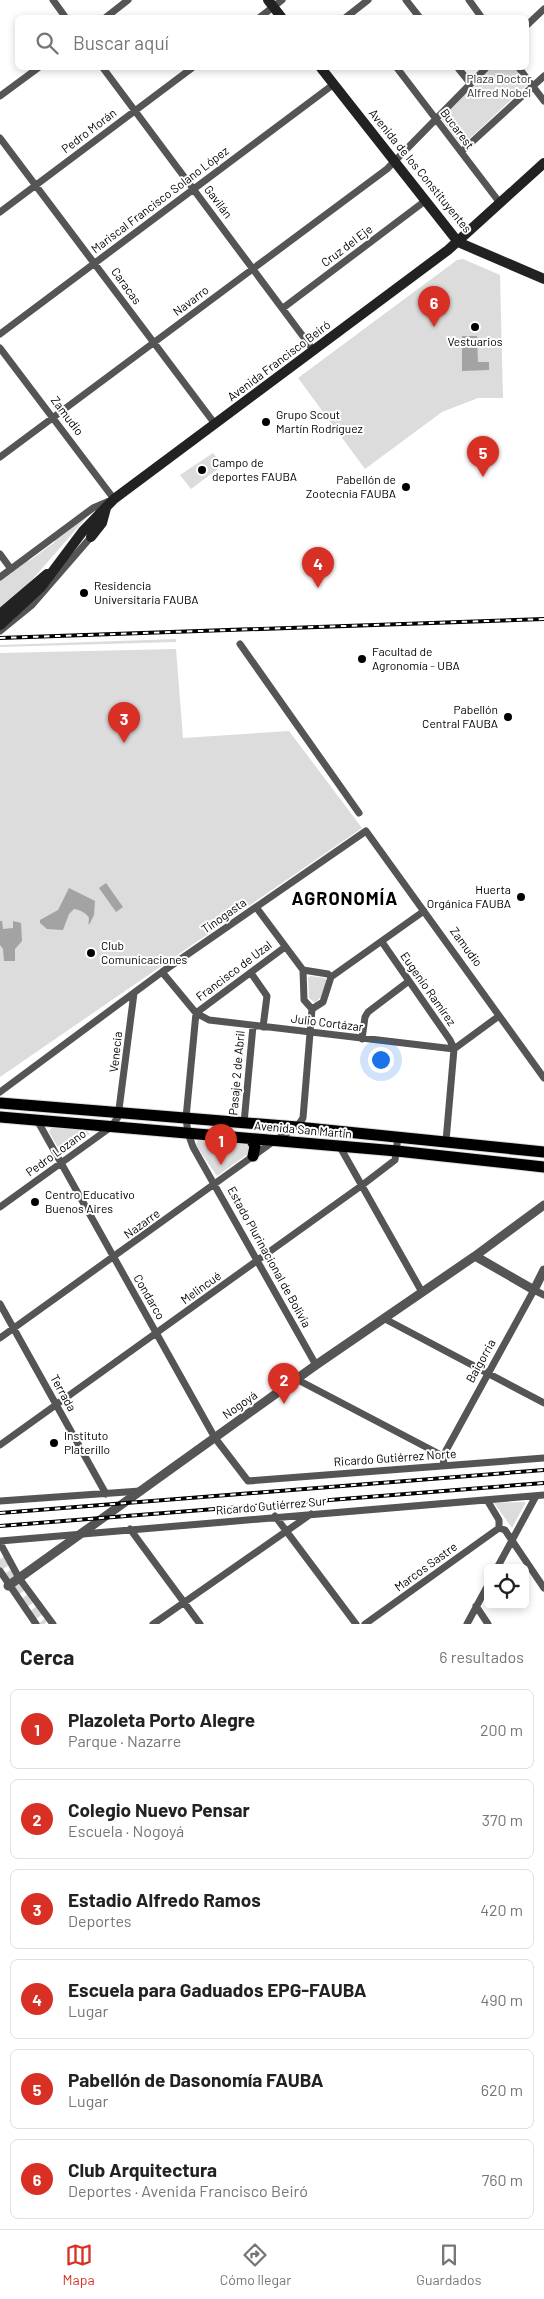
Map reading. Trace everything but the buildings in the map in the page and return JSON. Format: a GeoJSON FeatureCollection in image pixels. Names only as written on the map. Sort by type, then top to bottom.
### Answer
{"type":"FeatureCollection","features":[{"type":"Feature","properties":{"kind":"main road"},"geometry":{"type":"LineString","coordinates":[[274,2],[280,15]]}},
{"type":"Feature","properties":{"kind":"main road","name":"Avenida de los Constituyentes"},"geometry":{"type":"LineString","coordinates":[[323,70],[458,242],[544,280]]}},
{"type":"Feature","properties":{"kind":"main road","name":"Avenida Francisco Beiró"},"geometry":{"type":"LineString","coordinates":[[110,503],[458,242],[544,163]]}},
{"type":"Feature","properties":{"kind":"main road"},"geometry":{"type":"LineString","coordinates":[[91,537],[102,523],[110,503]]}},
{"type":"Feature","properties":{"kind":"main road"},"geometry":{"type":"LineString","coordinates":[[0,625],[42,587],[83,531],[110,503]]}},
{"type":"Feature","properties":{"kind":"main road"},"geometry":{"type":"LineString","coordinates":[[0,614],[61,562]]}},
{"type":"Feature","properties":{"kind":"main road","name":"Avenida San Martín"},"geometry":{"type":"LineString","coordinates":[[0,1103],[244,1122],[544,1152]]}},
{"type":"Feature","properties":{"kind":"main road","name":"Avenida San Martín"},"geometry":{"type":"LineString","coordinates":[[0,1117],[397,1151],[544,1167]]}},
{"type":"Feature","properties":{"kind":"main road"},"geometry":{"type":"LineString","coordinates":[[251,1139],[255,1146],[253,1156]]}},
{"type":"Feature","properties":{"kind":"street"},"geometry":{"type":"LineString","coordinates":[[52,0],[64,15]]}},
{"type":"Feature","properties":{"kind":"street"},"geometry":{"type":"LineString","coordinates":[[109,15],[128,0]]}},
{"type":"Feature","properties":{"kind":"street"},"geometry":{"type":"LineString","coordinates":[[349,15],[368,0]]}},
{"type":"Feature","properties":{"kind":"street"},"geometry":{"type":"LineString","coordinates":[[406,0],[418,15]]}},
{"type":"Feature","properties":{"kind":"street"},"geometry":{"type":"LineString","coordinates":[[470,0],[480,15]]}},
{"type":"Feature","properties":{"kind":"street"},"geometry":{"type":"LineString","coordinates":[[262,15],[274,2]]}},
{"type":"Feature","properties":{"kind":"street"},"geometry":{"type":"LineString","coordinates":[[529,23],[544,9]]}},
{"type":"Feature","properties":{"kind":"street"},"geometry":{"type":"LineString","coordinates":[[354,11],[357,15]]}},
{"type":"Feature","properties":{"kind":"street"},"geometry":{"type":"LineString","coordinates":[[0,96],[35,70]]}},
{"type":"Feature","properties":{"kind":"street","name":"Gavilán"},"geometry":{"type":"LineString","coordinates":[[105,70],[314,350]]}},
{"type":"Feature","properties":{"kind":"street","name":"Pedro Morán"},"geometry":{"type":"LineString","coordinates":[[0,212],[189,70]]}},
{"type":"Feature","properties":{"kind":"street","name":"Bucarest"},"geometry":{"type":"LineString","coordinates":[[399,70],[500,203]]}},
{"type":"Feature","properties":{"kind":"street"},"geometry":{"type":"LineString","coordinates":[[460,70],[470,84]]}},
{"type":"Feature","properties":{"kind":"street","name":"Navarro"},"geometry":{"type":"LineString","coordinates":[[0,457],[394,161],[484,70]]}},
{"type":"Feature","properties":{"kind":"street"},"geometry":{"type":"LineString","coordinates":[[521,70],[544,100]]}},
{"type":"Feature","properties":{"kind":"street"},"geometry":{"type":"LineString","coordinates":[[461,152],[544,76]]}},
{"type":"Feature","properties":{"kind":"street","name":"Mariscal Francisco Solano López"},"geometry":{"type":"LineString","coordinates":[[0,334],[334,84]]}},
{"type":"Feature","properties":{"kind":"street","name":"Caracas"},"geometry":{"type":"LineString","coordinates":[[0,138],[215,424]]}},
{"type":"Feature","properties":{"kind":"street","name":"Cruz del Eje"},"geometry":{"type":"LineString","coordinates":[[282,308],[425,202]]}},
{"type":"Feature","properties":{"kind":"street","name":"Zamudio"},"geometry":{"type":"LineString","coordinates":[[0,348],[54,418],[110,503]]}},
{"type":"Feature","properties":{"kind":"street","name":"Avenida Francisco Beiró"},"geometry":{"type":"LineString","coordinates":[[0,578],[93,508],[110,503]]}},
{"type":"Feature","properties":{"kind":"street"},"geometry":{"type":"LineString","coordinates":[[0,631],[32,605],[91,537]]}},
{"type":"Feature","properties":{"kind":"street"},"geometry":{"type":"LineString","coordinates":[[0,554],[11,569]]}},
{"type":"Feature","properties":{"kind":"street"},"geometry":{"type":"LineString","coordinates":[[240,644],[359,813]]}},
{"type":"Feature","properties":{"kind":"street","name":"Zamudio"},"geometry":{"type":"LineString","coordinates":[[366,831],[544,1078]]}},
{"type":"Feature","properties":{"kind":"street","name":"Tinogasta"},"geometry":{"type":"LineString","coordinates":[[0,1092],[162,972],[366,831]]}},
{"type":"Feature","properties":{"kind":"street"},"geometry":{"type":"LineString","coordinates":[[256,907],[303,970],[304,1000],[312,1009],[303,1118],[297,1127]]}},
{"type":"Feature","properties":{"kind":"street"},"geometry":{"type":"LineString","coordinates":[[312,1009],[323,1002],[331,977],[424,911]]}},
{"type":"Feature","properties":{"kind":"street","name":"Eugenio Ramírez"},"geometry":{"type":"LineString","coordinates":[[382,942],[450,1040],[454,1049]]}},
{"type":"Feature","properties":{"kind":"street","name":"Francisco de Uzal"},"geometry":{"type":"LineString","coordinates":[[196,1013],[285,947]]}},
{"type":"Feature","properties":{"kind":"street"},"geometry":{"type":"LineString","coordinates":[[303,970],[328,974],[331,977]]}},
{"type":"Feature","properties":{"kind":"street"},"geometry":{"type":"LineString","coordinates":[[162,972],[196,1013]]}},
{"type":"Feature","properties":{"kind":"street"},"geometry":{"type":"LineString","coordinates":[[251,973],[267,996],[263,1027]]}},
{"type":"Feature","properties":{"kind":"street"},"geometry":{"type":"LineString","coordinates":[[362,1038],[364,1016],[409,981]]}},
{"type":"Feature","properties":{"kind":"street","name":"Venecia"},"geometry":{"type":"LineString","coordinates":[[120,1113],[134,993]]}},
{"type":"Feature","properties":{"kind":"street","name":"Julio Cortázar"},"geometry":{"type":"LineString","coordinates":[[196,1013],[209,1020],[454,1049]]}},
{"type":"Feature","properties":{"kind":"street","name":"Estado Plurinacional de Bolivia"},"geometry":{"type":"LineString","coordinates":[[196,1013],[186,1118],[188,1133],[194,1147],[316,1365]]}},
{"type":"Feature","properties":{"kind":"street"},"geometry":{"type":"LineString","coordinates":[[446,1141],[454,1049],[500,1016]]}},
{"type":"Feature","properties":{"kind":"street","name":"Pasaje 2 de Abril"},"geometry":{"type":"LineString","coordinates":[[244,1122],[253,1026]]}},
{"type":"Feature","properties":{"kind":"street","name":"Pedro Lozano"},"geometry":{"type":"LineString","coordinates":[[0,1207],[111,1126],[120,1113]]}},
{"type":"Feature","properties":{"kind":"street","name":"Condarco"},"geometry":{"type":"LineString","coordinates":[[37,1120],[215,1438],[248,1481]]}},
{"type":"Feature","properties":{"kind":"street","name":"Nazarre"},"geometry":{"type":"LineString","coordinates":[[0,1338],[114,1258],[274,1141],[297,1127]]}},
{"type":"Feature","properties":{"kind":"street"},"geometry":{"type":"LineString","coordinates":[[397,1151],[398,1137]]}},
{"type":"Feature","properties":{"kind":"street"},"geometry":{"type":"LineString","coordinates":[[340,1147],[422,1292]]}},
{"type":"Feature","properties":{"kind":"street","name":"Melincué"},"geometry":{"type":"LineString","coordinates":[[0,1445],[362,1186],[395,1160],[397,1151]]}},
{"type":"Feature","properties":{"kind":"street","name":"Nogoyá"},"geometry":{"type":"LineString","coordinates":[[4,1589],[80,1533],[298,1380],[316,1365],[475,1256],[544,1205]]}},
{"type":"Feature","properties":{"kind":"street"},"geometry":{"type":"LineString","coordinates":[[475,1256],[544,1295]]}},
{"type":"Feature","properties":{"kind":"street","name":"Baigorria"},"geometry":{"type":"LineString","coordinates":[[443,1456],[544,1270]]}},
{"type":"Feature","properties":{"kind":"street","name":"Terrada"},"geometry":{"type":"LineString","coordinates":[[0,1304],[106,1494]]}},
{"type":"Feature","properties":{"kind":"street"},"geometry":{"type":"LineString","coordinates":[[385,1319],[544,1403]]}},
{"type":"Feature","properties":{"kind":"street"},"geometry":{"type":"LineString","coordinates":[[298,1380],[443,1456],[444,1465]]}},
{"type":"Feature","properties":{"kind":"street","name":"Ricardo Gutiérrez Norte"},"geometry":{"type":"LineString","coordinates":[[248,1481],[544,1458]]}},
{"type":"Feature","properties":{"kind":"street"},"geometry":{"type":"LineString","coordinates":[[0,1501],[140,1491]]}},
{"type":"Feature","properties":{"kind":"street","name":"Ricardo Gutiérrez Sur"},"geometry":{"type":"LineString","coordinates":[[0,1542],[275,1516],[544,1495]]}},
{"type":"Feature","properties":{"kind":"street"},"geometry":{"type":"LineString","coordinates":[[499,1564],[536,1496]]}},
{"type":"Feature","properties":{"kind":"street"},"geometry":{"type":"LineString","coordinates":[[487,1500],[499,1520],[499,1528],[505,1530],[544,1588]]}},
{"type":"Feature","properties":{"kind":"street"},"geometry":{"type":"LineString","coordinates":[[153,1624],[312,1514]]}},
{"type":"Feature","properties":{"kind":"street"},"geometry":{"type":"LineString","coordinates":[[275,1516],[356,1624]]}},
{"type":"Feature","properties":{"kind":"street","name":"Marcos Sastre"},"geometry":{"type":"LineString","coordinates":[[365,1624],[499,1528]]}},
{"type":"Feature","properties":{"kind":"street"},"geometry":{"type":"LineString","coordinates":[[130,1529],[200,1624]]}},
{"type":"Feature","properties":{"kind":"street"},"geometry":{"type":"LineString","coordinates":[[0,1542],[19,1578],[53,1624]]}},
{"type":"Feature","properties":{"kind":"street"},"geometry":{"type":"LineString","coordinates":[[0,1571],[4,1589],[35,1623],[44,1613]]}},
{"type":"Feature","properties":{"kind":"street"},"geometry":{"type":"LineString","coordinates":[[467,1624],[484,1592]]}},
{"type":"Feature","properties":{"kind":"street"},"geometry":{"type":"LineString","coordinates":[[476,1606],[488,1624]]}},
{"type":"Feature","properties":{"kind":"green space","name":"Plaza Doctor Alfred Nobel"},"geometry":{"type":"Polygon","coordinates":[[[490,70],[517,70],[528,84],[466,142],[460,144],[442,120],[443,115],[490,70]]]}},
{"type":"Feature","properties":{"kind":"green space"},"geometry":{"type":"Polygon","coordinates":[[[463,259],[500,275],[503,398],[478,398],[442,412],[365,469],[298,378],[457,260],[463,259]]]}},
{"type":"Feature","properties":{"kind":"green space","name":"Campo de deportes FAUBA"},"geometry":{"type":"Polygon","coordinates":[[[213,453],[223,465],[191,489],[180,475],[213,453]]]}},
{"type":"Feature","properties":{"kind":"green space"},"geometry":{"type":"Polygon","coordinates":[[[87,517],[31,581],[0,610],[0,580],[29,561],[55,542],[54,539],[87,517]]]}},
{"type":"Feature","properties":{"kind":"green space"},"geometry":{"type":"Polygon","coordinates":[[[176,639],[176,642],[0,647],[0,645],[176,639]]]}},
{"type":"Feature","properties":{"kind":"green space","name":"Club Comunicaciones"},"geometry":{"type":"Polygon","coordinates":[[[176,649],[183,738],[289,731],[362,828],[0,1077],[0,653],[176,649]]]}},
{"type":"Feature","properties":{"kind":"green space"},"geometry":{"type":"Polygon","coordinates":[[[308,977],[325,978],[327,981],[321,997],[315,1003],[309,998],[308,977]]]}},
{"type":"Feature","properties":{"kind":"green space"},"geometry":{"type":"Polygon","coordinates":[[[52,1127],[87,1131],[90,1134],[65,1152],[60,1151],[49,1132],[52,1127]]]}},
{"type":"Feature","properties":{"kind":"green space"},"geometry":{"type":"Polygon","coordinates":[[[199,1138],[252,1144],[249,1153],[217,1176],[196,1145],[199,1138]]]}},
{"type":"Feature","properties":{"kind":"green space"},"geometry":{"type":"Polygon","coordinates":[[[526,1502],[512,1528],[494,1503],[526,1502]]]}},
{"type":"Feature","properties":{"kind":"shaded area"},"geometry":{"type":"Polygon","coordinates":[[[462,336],[477,336],[478,362],[489,362],[489,370],[462,371],[462,336]]]}},
{"type":"Feature","properties":{"kind":"shaded area"},"geometry":{"type":"Polygon","coordinates":[[[106,883],[123,907],[116,912],[99,888],[106,883]]]}},
{"type":"Feature","properties":{"kind":"shaded area"},"geometry":{"type":"Polygon","coordinates":[[[69,888],[95,901],[94,915],[89,925],[89,918],[86,914],[74,909],[69,914],[63,930],[47,929],[40,923],[40,920],[58,910],[69,888]]]}},
{"type":"Feature","properties":{"kind":"shaded area"},"geometry":{"type":"Polygon","coordinates":[[[0,921],[2,921],[3,929],[13,928],[13,921],[21,923],[22,941],[15,949],[15,961],[4,961],[3,949],[0,945],[0,921]]]}},
{"type":"Feature","properties":{"kind":"tunnel"},"geometry":{"type":"LineString","coordinates":[[0,1559],[10,1578],[44,1624]]}},
{"type":"Feature","properties":{"kind":"railway"},"geometry":{"type":"LineString","coordinates":[[0,638],[544,619]]}},
{"type":"Feature","properties":{"kind":"railway"},"geometry":{"type":"LineString","coordinates":[[0,1513],[544,1470]]}},
{"type":"Feature","properties":{"kind":"railway"},"geometry":{"type":"LineString","coordinates":[[0,1526],[544,1483]]}},
{"type":"Feature","properties":{"kind":"place","name":"Club Arquitectura"},"geometry":{"type":"Point","coordinates":[434,327]}},
{"type":"Feature","properties":{"kind":"place","name":"Vestuarios"},"geometry":{"type":"Point","coordinates":[475,327]}},
{"type":"Feature","properties":{"kind":"place","name":"Grupo Scout Martín Rodríguez"},"geometry":{"type":"Point","coordinates":[266,422]}},
{"type":"Feature","properties":{"kind":"place","name":"Campo de deportes FAUBA"},"geometry":{"type":"Point","coordinates":[202,470]}},
{"type":"Feature","properties":{"kind":"place","name":"Pabellón de Dasonomía FAUBA"},"geometry":{"type":"Point","coordinates":[483,477]}},
{"type":"Feature","properties":{"kind":"place","name":"Pabellón de Zootecnia FAUBA"},"geometry":{"type":"Point","coordinates":[406,487]}},
{"type":"Feature","properties":{"kind":"place","name":"Escuela para Gaduados EPG-FAUBA"},"geometry":{"type":"Point","coordinates":[318,588]}},
{"type":"Feature","properties":{"kind":"place","name":"Residencia Universitaria FAUBA"},"geometry":{"type":"Point","coordinates":[84,593]}},
{"type":"Feature","properties":{"kind":"place","name":"Facultad de Agronomía - UBA"},"geometry":{"type":"Point","coordinates":[362,659]}},
{"type":"Feature","properties":{"kind":"place","name":"Pabellón Central FAUBA"},"geometry":{"type":"Point","coordinates":[508,717]}},
{"type":"Feature","properties":{"kind":"place","name":"Estadio Alfredo Ramos"},"geometry":{"type":"Point","coordinates":[124,743]}},
{"type":"Feature","properties":{"kind":"place","name":"Huerta Orgánica FAUBA"},"geometry":{"type":"Point","coordinates":[521,897]}},
{"type":"Feature","properties":{"kind":"place","name":"Club Comunicaciones"},"geometry":{"type":"Point","coordinates":[91,953]}},
{"type":"Feature","properties":{"kind":"place","name":"Plazoleta Porto Alegre"},"geometry":{"type":"Point","coordinates":[221,1165]}},
{"type":"Feature","properties":{"kind":"place","name":"Centro Educativo Buenos Aires"},"geometry":{"type":"Point","coordinates":[35,1202]}},
{"type":"Feature","properties":{"kind":"place","name":"Colegio Nuevo Pensar"},"geometry":{"type":"Point","coordinates":[284,1404]}},
{"type":"Feature","properties":{"kind":"place","name":"Instituto Platerillo"},"geometry":{"type":"Point","coordinates":[54,1443]}},
{"type":"Feature","properties":{"kind":"district","name":"AGRONOMÍA"},"geometry":{"type":"Point","coordinates":[345,899]}}]}
